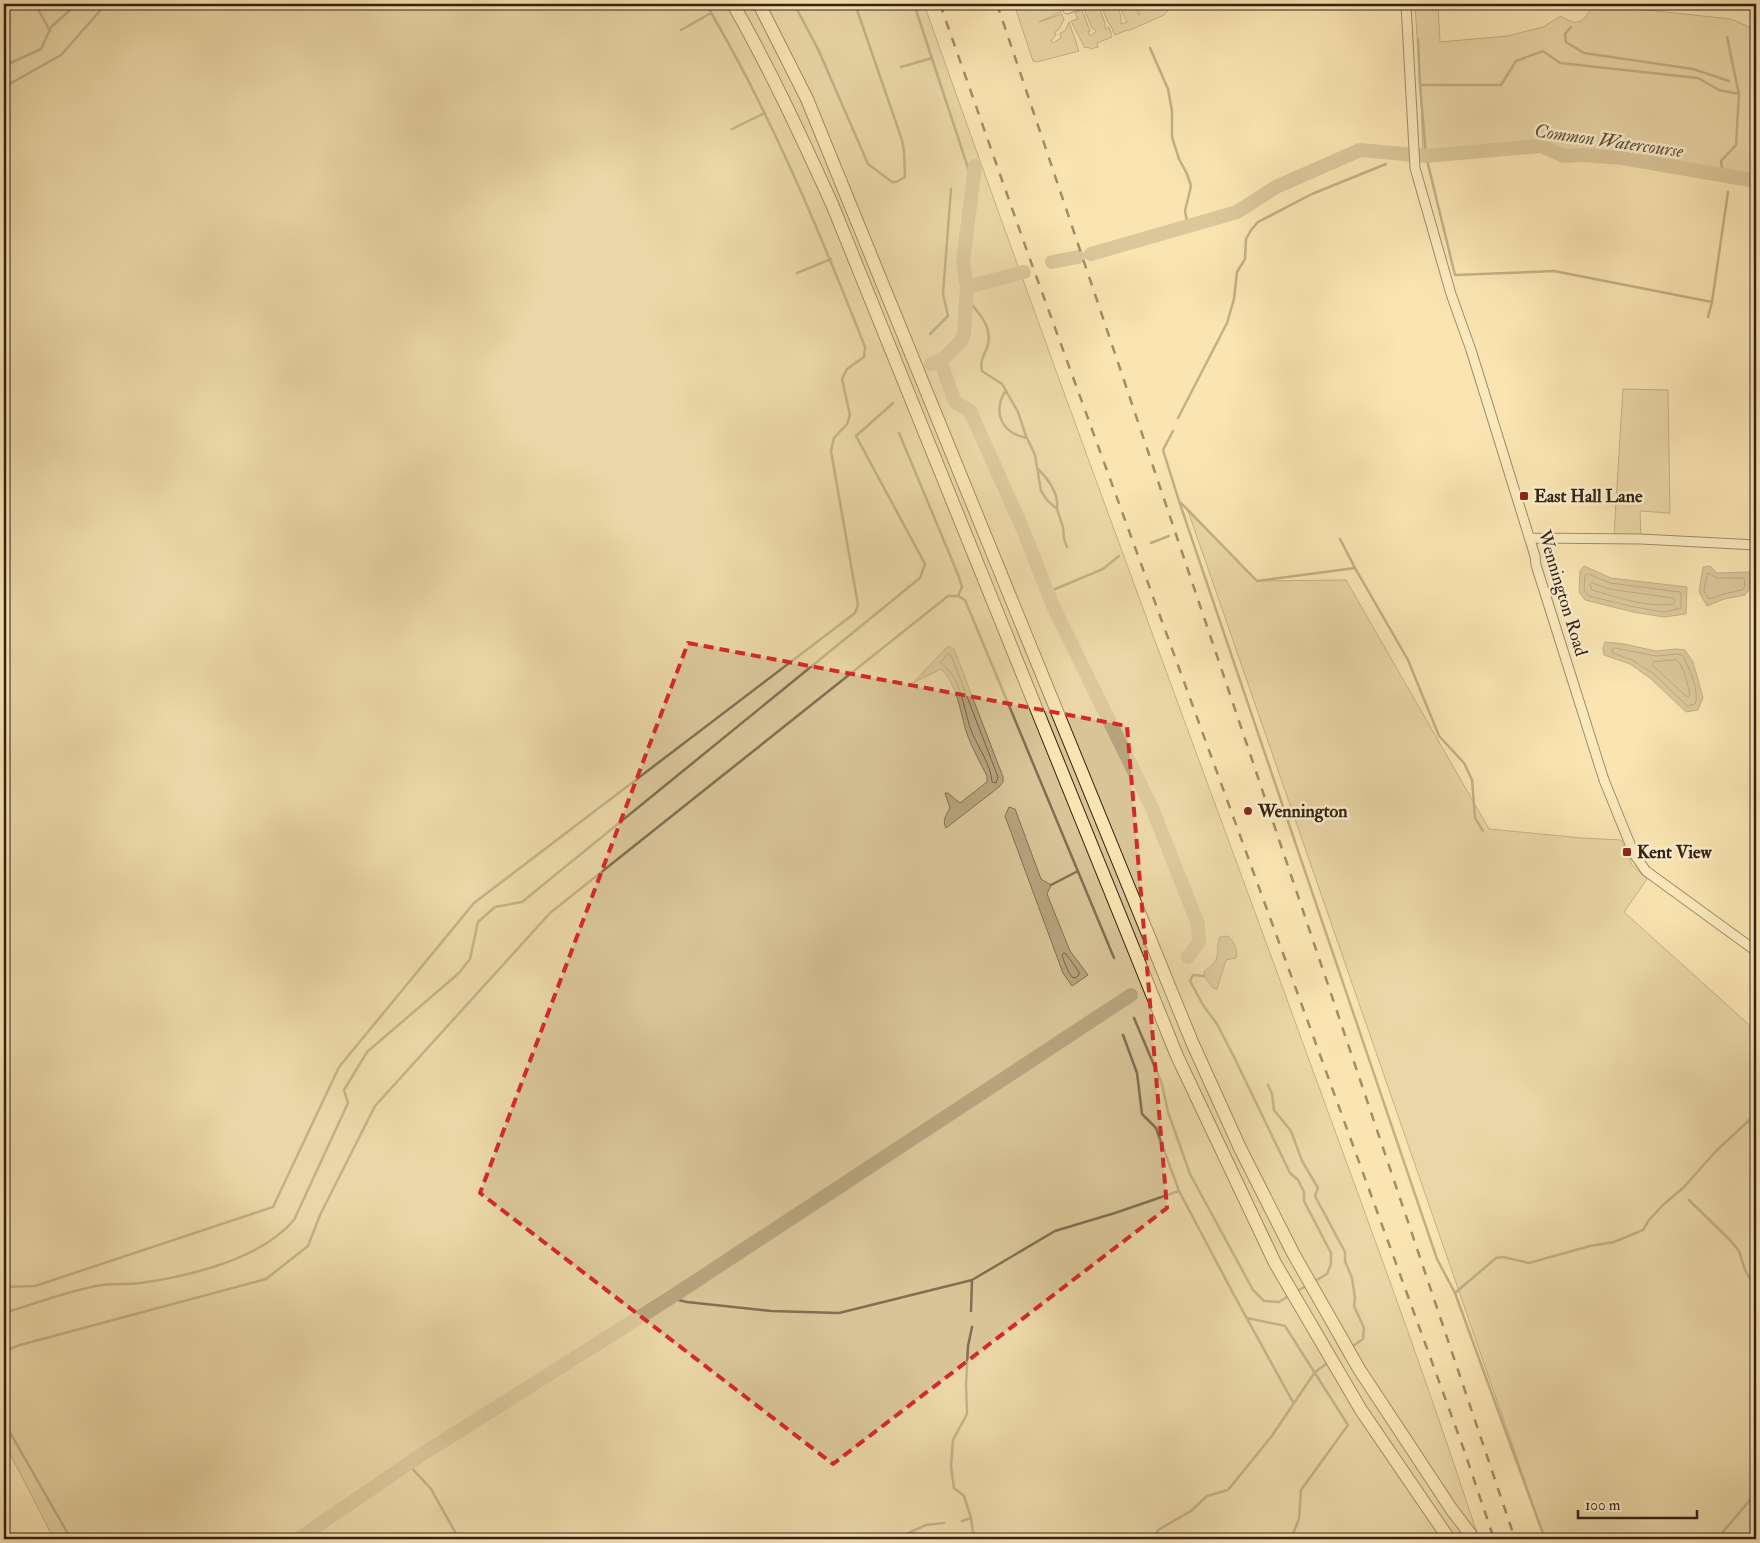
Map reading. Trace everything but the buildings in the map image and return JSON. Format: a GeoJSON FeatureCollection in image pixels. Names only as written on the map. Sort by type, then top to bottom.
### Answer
{"type":"FeatureCollection","features":[{"type":"Feature","properties":{"kind":"highway"},"geometry":{"type":"LineString","coordinates":[[733,4],[788,108],[832,204],[1177,1056],[1275,1263],[1361,1410],[1450,1539]]}},
{"type":"Feature","properties":{"kind":"highway"},"geometry":{"type":"LineString","coordinates":[[759,4],[807,99],[1192,1042],[1240,1148],[1293,1253],[1359,1369],[1452,1510],[1474,1539]]}},
{"type":"Feature","properties":{"kind":"main road","name":"Wennington Road"},"geometry":{"type":"LineString","coordinates":[[1406,4],[1414,160],[1419,187],[1604,780],[1634,854],[1640,864],[1652,876],[1756,951]]}},
{"type":"Feature","properties":{"kind":"main road"},"geometry":{"type":"LineString","coordinates":[[1529,538],[1641,538],[1756,545]]}},
{"type":"Feature","properties":{"kind":"street"},"geometry":{"type":"LineString","coordinates":[[1067,10],[1083,4]]}},
{"type":"Feature","properties":{"kind":"highlighted area"},"geometry":{"type":"Polygon","coordinates":[[[688,643],[1127,726],[1167,1208],[833,1464],[480,1193],[688,643]]]}},
{"type":"Feature","properties":{"kind":"shaded area"},"geometry":{"type":"Polygon","coordinates":[[[4,4],[924,4],[1056,372],[1382,1260],[1432,1399],[1479,1539],[54,1539],[4,1442],[4,4]]]}},
{"type":"Feature","properties":{"kind":"shaded area"},"geometry":{"type":"Polygon","coordinates":[[[1014,4],[1035,4],[1037,7],[1045,4],[1058,6],[1061,12],[1039,22],[1062,14],[1064,20],[1051,41],[1053,43],[1061,38],[1060,33],[1065,31],[1069,22],[1079,51],[1037,62],[1033,61],[1014,4]]]}},
{"type":"Feature","properties":{"kind":"shaded area"},"geometry":{"type":"Polygon","coordinates":[[[1098,4],[1105,23],[1105,29],[1109,27],[1112,37],[1097,43],[1098,47],[1085,48],[1071,21],[1078,19],[1075,13],[1082,10],[1090,36],[1096,32],[1092,28],[1084,9],[1098,4]]]}},
{"type":"Feature","properties":{"kind":"shaded area"},"geometry":{"type":"Polygon","coordinates":[[[1100,4],[1116,4],[1121,16],[1121,24],[1127,22],[1118,4],[1133,4],[1138,14],[1140,14],[1136,4],[1173,4],[1164,15],[1115,35],[1100,4]]]}},
{"type":"Feature","properties":{"kind":"shaded area"},"geometry":{"type":"Polygon","coordinates":[[[1438,4],[1440,42],[1507,36],[1543,27],[1561,16],[1567,20],[1577,22],[1584,18],[1594,4],[1731,19],[1756,30],[1756,181],[1651,162],[1582,155],[1563,156],[1541,146],[1423,159],[1415,6],[1438,4]]]}},
{"type":"Feature","properties":{"kind":"shaded area"},"geometry":{"type":"Polygon","coordinates":[[[1623,389],[1668,390],[1670,513],[1640,511],[1641,539],[1614,535],[1623,389]]]}},
{"type":"Feature","properties":{"kind":"shaded area"},"geometry":{"type":"Polygon","coordinates":[[[1187,508],[1257,581],[1346,580],[1489,829],[1621,840],[1632,865],[1647,879],[1624,912],[1756,1031],[1756,1539],[1545,1539],[1187,508]]]}},
{"type":"Feature","properties":{"kind":"water"},"geometry":{"type":"Polygon","coordinates":[[[1584,566],[1611,578],[1687,587],[1686,614],[1664,617],[1633,612],[1585,600],[1579,592],[1580,571],[1584,566]]]}},
{"type":"Feature","properties":{"kind":"water"},"geometry":{"type":"Polygon","coordinates":[[[1710,566],[1717,573],[1750,572],[1750,588],[1745,595],[1724,599],[1707,606],[1699,592],[1703,567],[1710,566]]]}},
{"type":"Feature","properties":{"kind":"water"},"geometry":{"type":"Polygon","coordinates":[[[1605,642],[1656,651],[1685,650],[1693,662],[1703,698],[1698,710],[1686,712],[1651,679],[1630,664],[1604,655],[1603,648],[1605,642]]]}},
{"type":"Feature","properties":{"kind":"water"},"geometry":{"type":"Polygon","coordinates":[[[948,646],[954,649],[1003,777],[1003,782],[946,828],[944,820],[950,808],[945,793],[948,793],[960,803],[987,782],[987,776],[969,739],[955,691],[947,676],[941,669],[913,683],[948,646]]]}},
{"type":"Feature","properties":{"kind":"water"},"geometry":{"type":"Polygon","coordinates":[[[1009,807],[1015,809],[1041,879],[1051,885],[1047,894],[1070,951],[1088,975],[1072,986],[1063,973],[1005,816],[1009,807]]]}},
{"type":"Feature","properties":{"kind":"water"},"geometry":{"type":"Polygon","coordinates":[[[1228,936],[1235,946],[1236,958],[1226,960],[1217,989],[1213,988],[1204,976],[1204,972],[1216,960],[1220,937],[1228,936]]]}},
{"type":"Feature","properties":{"kind":"waterway"},"geometry":{"type":"LineString","coordinates":[[35,4],[50,31]]}},
{"type":"Feature","properties":{"kind":"waterway"},"geometry":{"type":"LineString","coordinates":[[4,66],[41,49],[51,27],[77,4]]}},
{"type":"Feature","properties":{"kind":"waterway"},"geometry":{"type":"LineString","coordinates":[[4,87],[61,55],[106,4]]}},
{"type":"Feature","properties":{"kind":"waterway"},"geometry":{"type":"LineString","coordinates":[[4,1287],[35,1286],[273,1207],[339,1067],[474,903],[855,613],[858,605],[831,451],[834,438],[847,424],[850,415],[842,379],[847,369],[864,357],[865,347],[830,259],[792,172],[751,87],[706,4]]}},
{"type":"Feature","properties":{"kind":"waterway"},"geometry":{"type":"LineString","coordinates":[[794,4],[818,49],[868,164],[892,182],[896,182],[905,177],[902,140],[855,4]]}},
{"type":"Feature","properties":{"kind":"waterway"},"geometry":{"type":"LineString","coordinates":[[914,4],[973,183]]}},
{"type":"Feature","properties":{"kind":"waterway"},"geometry":{"type":"LineString","coordinates":[[681,30],[711,13]]}},
{"type":"Feature","properties":{"kind":"waterway"},"geometry":{"type":"LineString","coordinates":[[1571,27],[1565,34],[1566,42],[1584,53],[1693,69],[1729,81]]}},
{"type":"Feature","properties":{"kind":"waterway"},"geometry":{"type":"LineString","coordinates":[[1723,174],[1721,161],[1736,145],[1739,94],[1727,37]]}},
{"type":"Feature","properties":{"kind":"waterway"},"geometry":{"type":"LineString","coordinates":[[1418,40],[1420,85]]}},
{"type":"Feature","properties":{"kind":"waterway"},"geometry":{"type":"LineString","coordinates":[[1150,48],[1168,89],[1172,111],[1172,137],[1191,186],[1185,211],[1188,226]]}},
{"type":"Feature","properties":{"kind":"waterway"},"geometry":{"type":"LineString","coordinates":[[1712,302],[1554,271],[1455,275],[1426,156],[1420,85],[1501,85],[1516,61],[1543,51],[1560,63],[1698,78],[1719,90],[1739,94]]}},
{"type":"Feature","properties":{"kind":"waterway"},"geometry":{"type":"LineString","coordinates":[[4,53],[7,64]]}},
{"type":"Feature","properties":{"kind":"waterway"},"geometry":{"type":"LineString","coordinates":[[901,67],[932,58]]}},
{"type":"Feature","properties":{"kind":"waterway"},"geometry":{"type":"LineString","coordinates":[[732,129],[765,113]]}},
{"type":"Feature","properties":{"kind":"waterway","name":"Common Watercourse"},"geometry":{"type":"LineString","coordinates":[[1091,254],[1237,212],[1276,187],[1360,150],[1426,156],[1541,146],[1563,156],[1582,155],[1622,158],[1756,181]]}},
{"type":"Feature","properties":{"kind":"waterway"},"geometry":{"type":"LineString","coordinates":[[1178,418],[1227,323],[1234,299],[1237,272],[1245,259],[1246,239],[1251,230],[1258,222],[1312,194],[1386,164]]}},
{"type":"Feature","properties":{"kind":"waterway"},"geometry":{"type":"LineString","coordinates":[[931,364],[945,357],[961,341],[964,334],[967,287],[963,262],[975,166]]}},
{"type":"Feature","properties":{"kind":"waterway"},"geometry":{"type":"LineString","coordinates":[[930,334],[948,316],[943,294],[951,189]]}},
{"type":"Feature","properties":{"kind":"waterway"},"geometry":{"type":"LineString","coordinates":[[1708,317],[1712,302],[1728,192]]}},
{"type":"Feature","properties":{"kind":"waterway"},"geometry":{"type":"LineString","coordinates":[[1052,262],[1078,257]]}},
{"type":"Feature","properties":{"kind":"waterway"},"geometry":{"type":"LineString","coordinates":[[797,273],[831,259]]}},
{"type":"Feature","properties":{"kind":"waterway"},"geometry":{"type":"LineString","coordinates":[[967,287],[1024,272]]}},
{"type":"Feature","properties":{"kind":"waterway"},"geometry":{"type":"LineString","coordinates":[[966,298],[976,309],[987,327],[989,340],[983,357],[982,371],[1002,384],[1018,412],[1035,455],[1041,491],[1057,509],[1067,547]]}},
{"type":"Feature","properties":{"kind":"waterway"},"geometry":{"type":"LineString","coordinates":[[940,360],[955,402],[970,411],[1022,527],[1053,606],[1152,808],[1198,924],[1199,942],[1188,957]]}},
{"type":"Feature","properties":{"kind":"waterway"},"geometry":{"type":"LineString","coordinates":[[1006,390],[1000,406],[1002,420],[1011,431],[1027,438]]}},
{"type":"Feature","properties":{"kind":"waterway"},"geometry":{"type":"LineString","coordinates":[[4,1313],[101,1285],[135,1284],[160,1280],[224,1264],[263,1245],[280,1234],[294,1220],[348,1103],[344,1090],[367,1052],[459,973],[470,959],[478,922],[495,907],[522,902],[920,578],[925,564],[856,436],[893,403]]}},
{"type":"Feature","properties":{"kind":"waterway"},"geometry":{"type":"LineString","coordinates":[[1173,431],[1163,450],[1179,501],[1437,1259],[1455,1293],[1545,1539]]}},
{"type":"Feature","properties":{"kind":"waterway"},"geometry":{"type":"LineString","coordinates":[[4,1351],[20,1345],[266,1279],[308,1246],[320,1215],[375,1106],[550,913],[948,596],[958,596],[962,587],[959,577],[899,433]]}},
{"type":"Feature","properties":{"kind":"waterway"},"geometry":{"type":"LineString","coordinates":[[1038,469],[1055,492],[1057,509]]}},
{"type":"Feature","properties":{"kind":"waterway"},"geometry":{"type":"LineString","coordinates":[[1181,503],[1257,581],[1355,568]]}},
{"type":"Feature","properties":{"kind":"waterway"},"geometry":{"type":"LineString","coordinates":[[1151,543],[1169,536]]}},
{"type":"Feature","properties":{"kind":"waterway"},"geometry":{"type":"LineString","coordinates":[[1340,539],[1408,660],[1439,736],[1464,763],[1472,780],[1475,818],[1483,831]]}},
{"type":"Feature","properties":{"kind":"waterway"},"geometry":{"type":"LineString","coordinates":[[1048,592],[1103,569],[1119,556]]}},
{"type":"Feature","properties":{"kind":"waterway"},"geometry":{"type":"LineString","coordinates":[[958,596],[965,600],[1114,958]]}},
{"type":"Feature","properties":{"kind":"waterway"},"geometry":{"type":"LineString","coordinates":[[1051,885],[1078,871]]}},
{"type":"Feature","properties":{"kind":"waterway"},"geometry":{"type":"LineString","coordinates":[[1204,976],[1193,975],[1190,981],[1203,1005],[1217,1024],[1290,1173],[1298,1180],[1304,1192],[1304,1201],[1331,1253],[1331,1264],[1327,1274],[1315,1281]]}},
{"type":"Feature","properties":{"kind":"waterway"},"geometry":{"type":"LineString","coordinates":[[298,1539],[421,1455],[670,1298],[1131,995]]}},
{"type":"Feature","properties":{"kind":"waterway"},"geometry":{"type":"LineString","coordinates":[[1134,1018],[1162,1084],[1168,1112],[1190,1174],[1253,1290],[1264,1301],[1279,1302],[1290,1295]]}},
{"type":"Feature","properties":{"kind":"waterway"},"geometry":{"type":"LineString","coordinates":[[1123,1035],[1137,1073],[1142,1114],[1156,1128],[1179,1191],[1294,1404]]}},
{"type":"Feature","properties":{"kind":"waterway"},"geometry":{"type":"LineString","coordinates":[[1268,1085],[1272,1094],[1274,1110],[1291,1131],[1302,1161],[1318,1188],[1315,1196],[1345,1252],[1345,1261],[1352,1278],[1355,1298],[1354,1306],[1364,1328],[1363,1339],[1350,1348]]}},
{"type":"Feature","properties":{"kind":"waterway"},"geometry":{"type":"LineString","coordinates":[[1455,1293],[1496,1258],[1503,1257],[1529,1263],[1590,1246],[1614,1242],[1643,1230],[1649,1220],[1663,1205],[1684,1187],[1716,1151],[1756,1114]]}},
{"type":"Feature","properties":{"kind":"waterway"},"geometry":{"type":"LineString","coordinates":[[670,1298],[687,1302],[771,1311],[839,1313],[972,1280],[1055,1231],[1179,1191]]}},
{"type":"Feature","properties":{"kind":"waterway"},"geometry":{"type":"LineString","coordinates":[[1689,1200],[1739,1251],[1745,1270],[1756,1289]]}},
{"type":"Feature","properties":{"kind":"waterway"},"geometry":{"type":"LineString","coordinates":[[971,1311],[972,1280]]}},
{"type":"Feature","properties":{"kind":"waterway"},"geometry":{"type":"LineString","coordinates":[[1297,1291],[1308,1285]]}},
{"type":"Feature","properties":{"kind":"waterway"},"geometry":{"type":"LineString","coordinates":[[1247,1318],[1285,1326],[1348,1425],[1301,1490],[1299,1519],[1291,1539]]}},
{"type":"Feature","properties":{"kind":"waterway"},"geometry":{"type":"LineString","coordinates":[[972,1327],[968,1346],[967,1414],[953,1440],[951,1467],[954,1488],[964,1496],[971,1518],[974,1539]]}},
{"type":"Feature","properties":{"kind":"waterway"},"geometry":{"type":"LineString","coordinates":[[1154,1539],[1158,1530],[1191,1511],[1207,1496],[1228,1490],[1271,1437],[1315,1372],[1329,1362]]}},
{"type":"Feature","properties":{"kind":"waterway"},"geometry":{"type":"LineString","coordinates":[[4,1422],[71,1539]]}},
{"type":"Feature","properties":{"kind":"waterway"},"geometry":{"type":"LineString","coordinates":[[408,1464],[431,1489],[459,1539]]}},
{"type":"Feature","properties":{"kind":"waterway"},"geometry":{"type":"LineString","coordinates":[[1717,1539],[1756,1493]]}},
{"type":"Feature","properties":{"kind":"waterway"},"geometry":{"type":"LineString","coordinates":[[962,1521],[971,1518]]}},
{"type":"Feature","properties":{"kind":"waterway"},"geometry":{"type":"LineString","coordinates":[[862,1539],[904,1535],[926,1525],[944,1523]]}},
{"type":"Feature","properties":{"kind":"railway"},"geometry":{"type":"LineString","coordinates":[[940,4],[1027,251],[1464,1450],[1494,1539]]}},
{"type":"Feature","properties":{"kind":"railway"},"geometry":{"type":"LineString","coordinates":[[997,4],[1515,1539]]}},
{"type":"Feature","properties":{"kind":"place","name":"East Hall Lane"},"geometry":{"type":"Point","coordinates":[1524,496]}},
{"type":"Feature","properties":{"kind":"place","name":"Wennington"},"geometry":{"type":"Point","coordinates":[1248,811]}},
{"type":"Feature","properties":{"kind":"place","name":"Kent View"},"geometry":{"type":"Point","coordinates":[1627,852]}}]}
